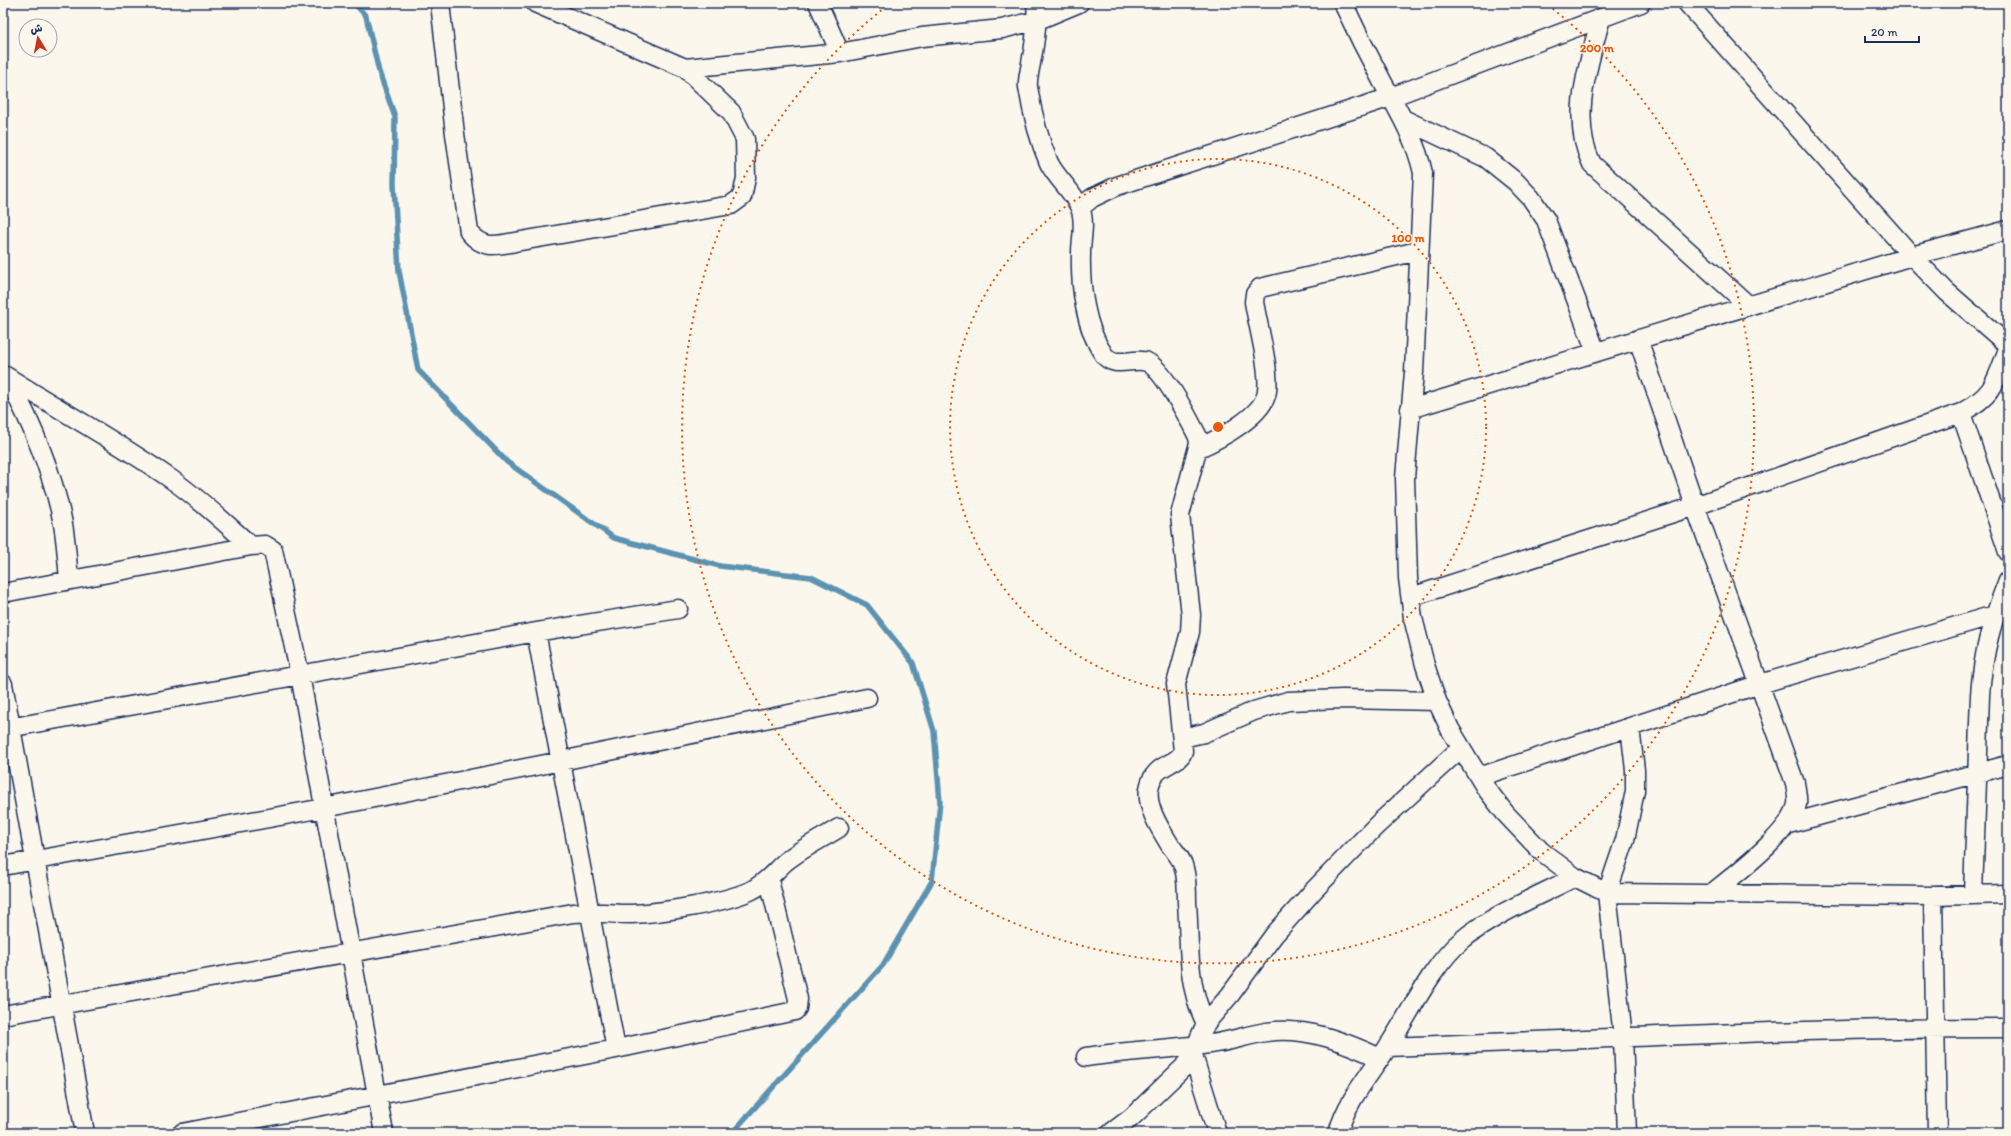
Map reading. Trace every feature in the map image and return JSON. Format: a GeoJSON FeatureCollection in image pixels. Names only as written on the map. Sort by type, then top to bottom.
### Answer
{"type":"FeatureCollection","features":[{"type":"Feature","properties":{"kind":"street"},"geometry":{"type":"LineString","coordinates":[[440,3],[455,134],[469,232],[475,240],[483,245],[509,243],[731,205],[742,197],[746,178],[745,138],[731,112],[685,68],[535,3]]}},
{"type":"Feature","properties":{"kind":"street"},"geometry":{"type":"LineString","coordinates":[[818,3],[840,53]]}},
{"type":"Feature","properties":{"kind":"street"},"geometry":{"type":"LineString","coordinates":[[685,68],[840,53],[922,37],[1002,29],[1037,12],[1079,3]]}},
{"type":"Feature","properties":{"kind":"street"},"geometry":{"type":"LineString","coordinates":[[1343,3],[1362,44],[1403,119],[1417,150],[1423,173],[1418,251],[1414,364],[1405,478],[1405,528],[1413,618],[1425,665],[1437,701],[1450,729],[1479,777],[1505,813],[1541,851],[1575,877],[1607,893],[1933,896],[2008,894]]}},
{"type":"Feature","properties":{"kind":"street"},"geometry":{"type":"LineString","coordinates":[[1080,208],[1092,198],[1117,186],[1391,97],[1641,3]]}},
{"type":"Feature","properties":{"kind":"street"},"geometry":{"type":"LineString","coordinates":[[1687,3],[1912,256],[1947,292],[2008,345]]}},
{"type":"Feature","properties":{"kind":"street"},"geometry":{"type":"LineString","coordinates":[[1037,12],[1028,85],[1035,120],[1050,163],[1080,208],[1084,235],[1081,252],[1082,281],[1085,303],[1096,340],[1105,357],[1109,360],[1122,362],[1142,361],[1153,366],[1178,401],[1198,437],[1199,448],[1180,515],[1180,530],[1191,615],[1190,632],[1176,684],[1182,738],[1182,754],[1158,770],[1151,780],[1149,791],[1150,803],[1163,833],[1180,858],[1184,869],[1193,988],[1199,1010],[1206,1023]]}},
{"type":"Feature","properties":{"kind":"street"},"geometry":{"type":"LineString","coordinates":[[1601,18],[1590,60],[1582,103],[1585,149],[1592,164],[1748,305]]}},
{"type":"Feature","properties":{"kind":"street"},"geometry":{"type":"LineString","coordinates":[[1403,119],[1486,158],[1516,182],[1531,198],[1546,220],[1596,352]]}},
{"type":"Feature","properties":{"kind":"street"},"geometry":{"type":"LineString","coordinates":[[1410,409],[1748,305],[1912,256],[2008,230]]}},
{"type":"Feature","properties":{"kind":"street"},"geometry":{"type":"LineString","coordinates":[[1199,448],[1218,439],[1246,419],[1265,399],[1267,391],[1267,377],[1254,302],[1255,294],[1260,288],[1418,251]]}},
{"type":"Feature","properties":{"kind":"street"},"geometry":{"type":"LineString","coordinates":[[1638,339],[1695,506],[1795,783],[1797,804],[1788,824],[1745,866],[1711,894]]}},
{"type":"Feature","properties":{"kind":"street"},"geometry":{"type":"LineString","coordinates":[[1411,597],[1695,506],[1961,413],[1983,399],[1993,387],[2008,349]]}},
{"type":"Feature","properties":{"kind":"street"},"geometry":{"type":"LineString","coordinates":[[4,373],[134,454],[172,480],[211,510],[251,546]]}},
{"type":"Feature","properties":{"kind":"street"},"geometry":{"type":"LineString","coordinates":[[4,373],[31,425],[59,508],[64,534],[69,579]]}},
{"type":"Feature","properties":{"kind":"street"},"geometry":{"type":"LineString","coordinates":[[1961,413],[2008,552]]}},
{"type":"Feature","properties":{"kind":"street"},"geometry":{"type":"LineString","coordinates":[[3,593],[69,579],[251,546],[265,545],[273,550],[300,675],[384,1133]]}},
{"type":"Feature","properties":{"kind":"street"},"geometry":{"type":"LineString","coordinates":[[1974,894],[1982,663],[1994,615],[2008,580]]}},
{"type":"Feature","properties":{"kind":"street"},"geometry":{"type":"LineString","coordinates":[[7,728],[536,632],[678,609]]}},
{"type":"Feature","properties":{"kind":"street"},"geometry":{"type":"LineString","coordinates":[[1479,777],[1760,684],[1994,615]]}},
{"type":"Feature","properties":{"kind":"street"},"geometry":{"type":"LineString","coordinates":[[536,632],[616,1049]]}},
{"type":"Feature","properties":{"kind":"street"},"geometry":{"type":"LineString","coordinates":[[3,684],[7,728],[62,1004],[85,1133]]}},
{"type":"Feature","properties":{"kind":"street"},"geometry":{"type":"LineString","coordinates":[[3,866],[324,808],[560,762],[867,698]]}},
{"type":"Feature","properties":{"kind":"street"},"geometry":{"type":"LineString","coordinates":[[1182,738],[1204,733],[1254,712],[1288,701],[1344,699],[1437,701]]}},
{"type":"Feature","properties":{"kind":"street"},"geometry":{"type":"LineString","coordinates":[[1627,1133],[1624,1037],[1607,893],[1625,840],[1635,791],[1635,770],[1630,727]]}},
{"type":"Feature","properties":{"kind":"street"},"geometry":{"type":"LineString","coordinates":[[1111,1133],[1131,1118],[1180,1072],[1195,1050],[1206,1023],[1230,995],[1274,935],[1319,884],[1377,825],[1462,748]]}},
{"type":"Feature","properties":{"kind":"street"},"geometry":{"type":"LineString","coordinates":[[1788,824],[2008,765]]}},
{"type":"Feature","properties":{"kind":"street"},"geometry":{"type":"LineString","coordinates":[[3,1015],[351,952],[589,912],[639,913],[713,902],[748,892],[769,880],[794,856],[839,828]]}},
{"type":"Feature","properties":{"kind":"street"},"geometry":{"type":"LineString","coordinates":[[1338,1133],[1346,1109],[1446,956],[1462,940],[1490,922],[1575,877]]}},
{"type":"Feature","properties":{"kind":"street"},"geometry":{"type":"LineString","coordinates":[[182,1133],[616,1049],[790,1013],[797,1008],[798,999],[769,880]]}},
{"type":"Feature","properties":{"kind":"street"},"geometry":{"type":"LineString","coordinates":[[1933,896],[1937,1133]]}},
{"type":"Feature","properties":{"kind":"street"},"geometry":{"type":"LineString","coordinates":[[1086,1057],[1147,1049],[1195,1050],[1267,1032],[1318,1035],[1384,1053],[1624,1037],[1935,1028],[2008,1028]]}},
{"type":"Feature","properties":{"kind":"street"},"geometry":{"type":"LineString","coordinates":[[1195,1050],[1217,1133]]}},
{"type":"Feature","properties":{"kind":"waterway"},"geometry":{"type":"LineString","coordinates":[[354,3],[366,16],[379,72],[395,117],[394,185],[399,271],[418,370],[507,462],[614,538],[720,566],[811,577],[867,605],[913,663],[934,731],[940,802],[932,881],[883,965],[732,1133]]}}]}
